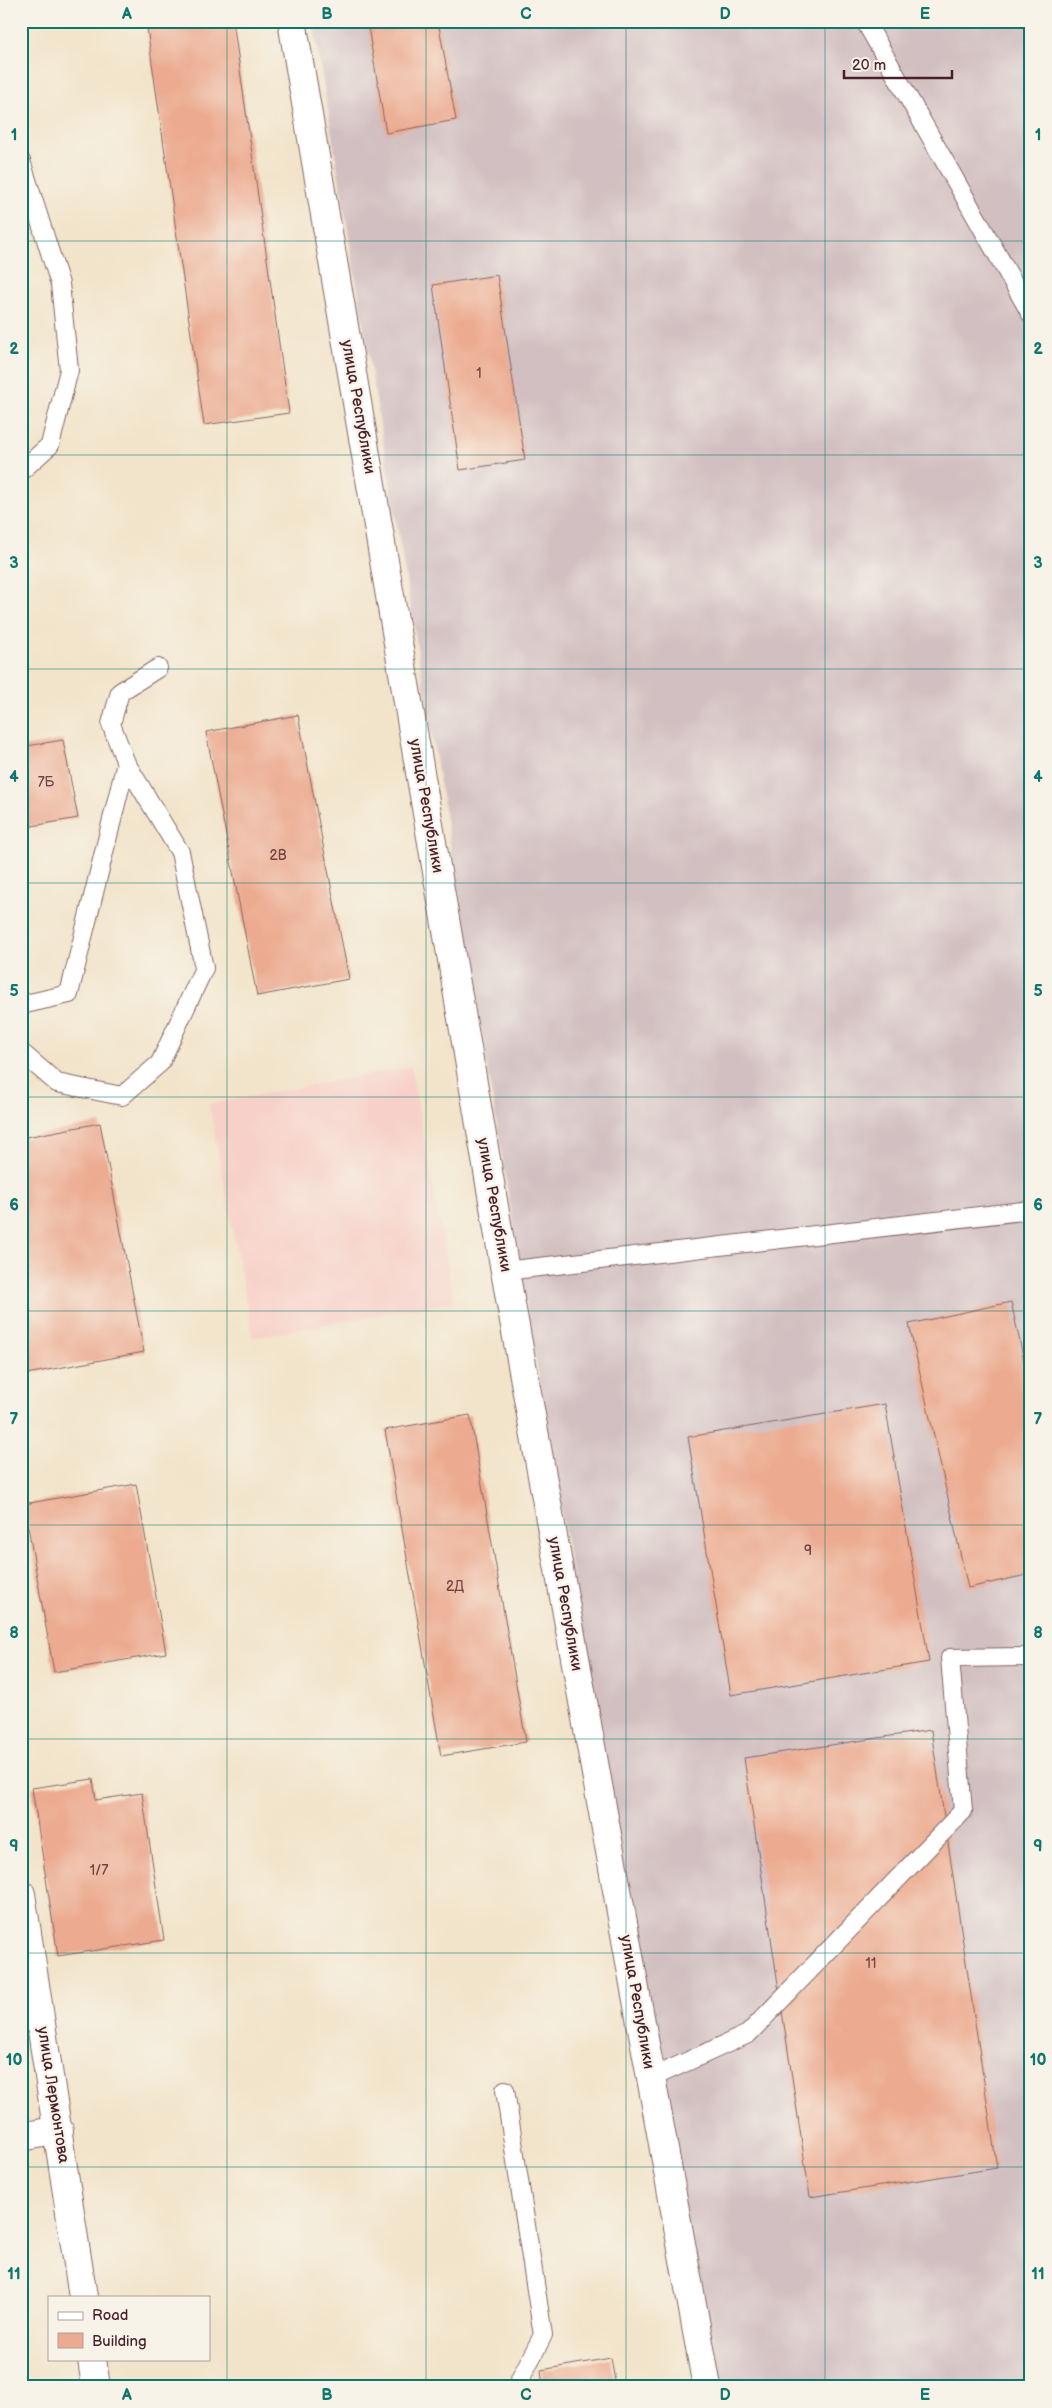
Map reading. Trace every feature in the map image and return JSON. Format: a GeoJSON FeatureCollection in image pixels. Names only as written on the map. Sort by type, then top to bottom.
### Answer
{"type":"FeatureCollection","features":[{"type":"Feature","properties":{"kind":"street","name":"улица Республики"},"geometry":{"type":"LineString","coordinates":[[292,21],[505,1271],[707,2387]]}},
{"type":"Feature","properties":{"kind":"street","name":"улица Лермонтова"},"geometry":{"type":"LineString","coordinates":[[21,1894],[59,2130],[83,2296]]}},
{"type":"Feature","properties":{"kind":"street"},"geometry":{"type":"LineString","coordinates":[[21,2137],[59,2130]]}},
{"type":"Feature","properties":{"kind":"street"},"geometry":{"type":"LineString","coordinates":[[92,2360],[96,2387]]}},
{"type":"Feature","properties":{"kind":"lane"},"geometry":{"type":"LineString","coordinates":[[865,21],[1031,314]]}},
{"type":"Feature","properties":{"kind":"lane"},"geometry":{"type":"LineString","coordinates":[[21,161],[60,284],[69,370],[50,445],[21,471]]}},
{"type":"Feature","properties":{"kind":"lane"},"geometry":{"type":"LineString","coordinates":[[21,1052],[57,1083],[122,1096],[160,1063],[204,968],[180,852],[126,763],[111,724],[120,692],[158,668]]}},
{"type":"Feature","properties":{"kind":"lane"},"geometry":{"type":"LineString","coordinates":[[21,1005],[69,994],[126,763]]}},
{"type":"Feature","properties":{"kind":"lane"},"geometry":{"type":"LineString","coordinates":[[505,1271],[1031,1210]]}},
{"type":"Feature","properties":{"kind":"lane"},"geometry":{"type":"LineString","coordinates":[[651,2078],[748,2034],[963,1811],[950,1658],[1031,1657]]}},
{"type":"Feature","properties":{"kind":"lane"},"geometry":{"type":"LineString","coordinates":[[505,2090],[543,2335],[516,2387]]}},
{"type":"Feature","properties":{"kind":"shaded area"},"geometry":{"type":"Polygon","coordinates":[[[313,21],[1031,21],[1031,2387],[722,2387],[676,2200],[313,21]]]}},
{"type":"Feature","properties":{"kind":"shaded area"},"geometry":{"type":"Polygon","coordinates":[[[411,1067],[454,1301],[253,1338],[209,1104],[411,1067]]]}},
{"type":"Feature","properties":{"kind":"building"},"geometry":{"type":"Polygon","coordinates":[[[146,21],[233,21],[289,413],[204,425],[146,21]]]}},
{"type":"Feature","properties":{"kind":"building"},"geometry":{"type":"Polygon","coordinates":[[[367,21],[438,21],[456,120],[386,133],[367,21]]]}},
{"type":"Feature","properties":{"kind":"building"},"geometry":{"type":"Polygon","coordinates":[[[497,275],[525,460],[460,470],[433,285],[497,275]]]}},
{"type":"Feature","properties":{"kind":"building"},"geometry":{"type":"Polygon","coordinates":[[[298,715],[349,979],[257,996],[206,732],[298,715]]]}},
{"type":"Feature","properties":{"kind":"building"},"geometry":{"type":"Polygon","coordinates":[[[63,740],[78,818],[21,828],[21,747],[63,740]]]}},
{"type":"Feature","properties":{"kind":"building"},"geometry":{"type":"Polygon","coordinates":[[[100,1123],[144,1352],[21,1375],[21,1138],[100,1123]]]}},
{"type":"Feature","properties":{"kind":"building"},"geometry":{"type":"Polygon","coordinates":[[[1011,1302],[1031,1392],[1031,1574],[968,1588],[909,1324],[1011,1302]]]}},
{"type":"Feature","properties":{"kind":"building"},"geometry":{"type":"Polygon","coordinates":[[[885,1404],[929,1662],[731,1695],[688,1437],[885,1404]]]}},
{"type":"Feature","properties":{"kind":"building"},"geometry":{"type":"Polygon","coordinates":[[[470,1415],[526,1742],[441,1756],[385,1430],[470,1415]]]}},
{"type":"Feature","properties":{"kind":"building"},"geometry":{"type":"Polygon","coordinates":[[[136,1484],[166,1653],[54,1672],[24,1504],[136,1484]]]}},
{"type":"Feature","properties":{"kind":"building"},"geometry":{"type":"Polygon","coordinates":[[[931,1730],[997,2168],[810,2197],[744,1758],[931,1730]]]}},
{"type":"Feature","properties":{"kind":"building"},"geometry":{"type":"Polygon","coordinates":[[[93,1779],[96,1800],[142,1793],[164,1940],[58,1956],[32,1788],[93,1779]]]}},
{"type":"Feature","properties":{"kind":"building"},"geometry":{"type":"Polygon","coordinates":[[[611,2358],[616,2387],[543,2387],[541,2370],[611,2358]]]}}]}
